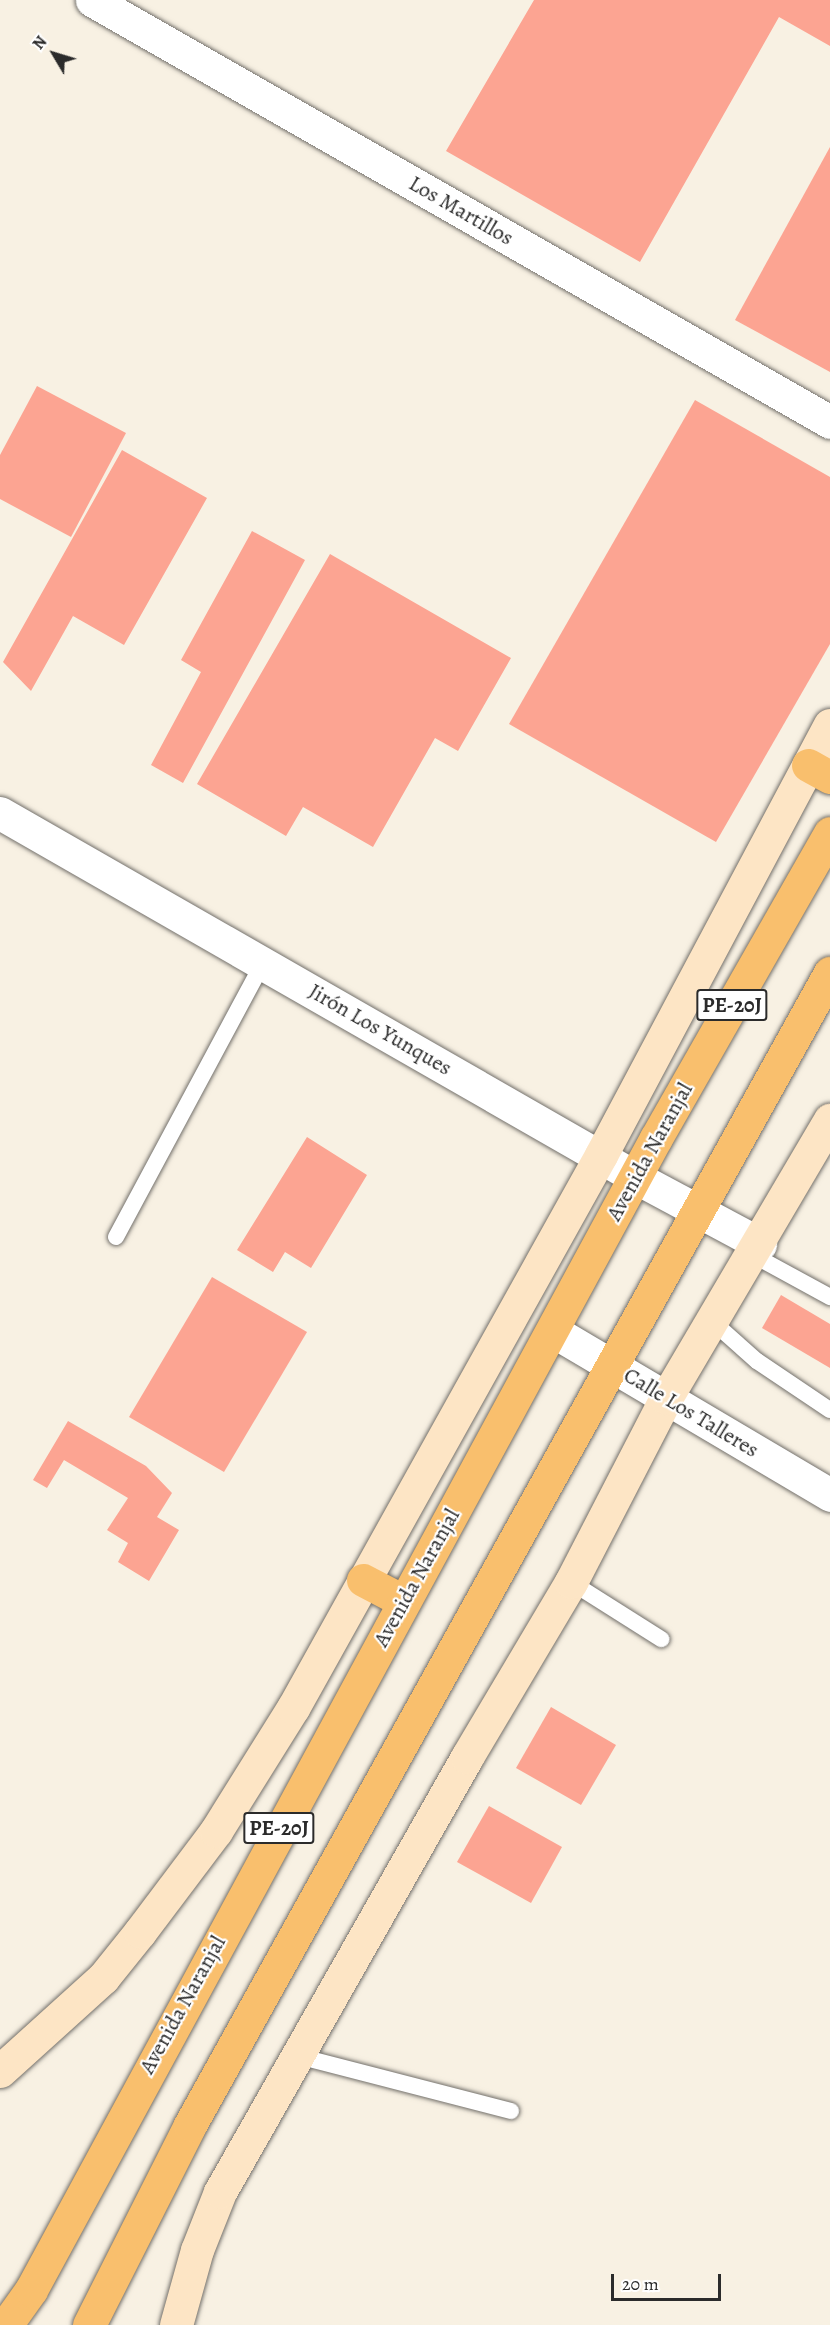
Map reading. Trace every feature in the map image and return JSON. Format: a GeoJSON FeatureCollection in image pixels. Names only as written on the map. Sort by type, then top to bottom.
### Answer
{"type":"FeatureCollection","features":[{"type":"Feature","properties":{"kind":"highway","name":"Avenida Naranjal"},"geometry":{"type":"LineString","coordinates":[[6,2325],[31,2290],[635,1177],[830,833]]}},
{"type":"Feature","properties":{"kind":"highway","name":"PE-20J"},"geometry":{"type":"LineString","coordinates":[[89,2325],[190,2125],[830,973]]}},
{"type":"Feature","properties":{"kind":"highway"},"geometry":{"type":"LineString","coordinates":[[363,1580],[403,1601]]}},
{"type":"Feature","properties":{"kind":"main road","name":"Avenida Naranjal"},"geometry":{"type":"LineString","coordinates":[[10,2063],[103,1978],[192,1864],[293,1708],[601,1155],[819,771],[830,725]]}},
{"type":"Feature","properties":{"kind":"main road"},"geometry":{"type":"LineString","coordinates":[[176,2325],[197,2250],[220,2192],[467,1756],[571,1582],[666,1398],[757,1250],[830,1120]]}},
{"type":"Feature","properties":{"kind":"street","name":"Los Martillos"},"geometry":{"type":"LineString","coordinates":[[92,0],[830,422]]}},
{"type":"Feature","properties":{"kind":"street","name":"Jirón Los Yunques"},"geometry":{"type":"LineString","coordinates":[[0,813],[601,1155],[635,1177],[698,1211],[757,1250]]}},
{"type":"Feature","properties":{"kind":"street","name":"Calle Los Talleres"},"geometry":{"type":"LineString","coordinates":[[552,1331],[830,1495]]}},
{"type":"Feature","properties":{"kind":"lane"},"geometry":{"type":"LineString","coordinates":[[116,1237],[262,963]]}},
{"type":"Feature","properties":{"kind":"lane"},"geometry":{"type":"LineString","coordinates":[[757,1250],[830,1298]]}},
{"type":"Feature","properties":{"kind":"lane"},"geometry":{"type":"LineString","coordinates":[[713,1322],[757,1361],[830,1410]]}},
{"type":"Feature","properties":{"kind":"lane"},"geometry":{"type":"LineString","coordinates":[[571,1582],[661,1639]]}},
{"type":"Feature","properties":{"kind":"lane"},"geometry":{"type":"LineString","coordinates":[[298,2056],[511,2111]]}},
{"type":"Feature","properties":{"kind":"building"},"geometry":{"type":"Polygon","coordinates":[[[534,0],[830,0],[830,46],[779,17],[640,262],[446,151],[534,0]]]}},
{"type":"Feature","properties":{"kind":"building"},"geometry":{"type":"Polygon","coordinates":[[[830,147],[830,372],[735,320],[830,147]]]}},
{"type":"Feature","properties":{"kind":"building"},"geometry":{"type":"Polygon","coordinates":[[[37,386],[126,433],[71,537],[0,499],[0,455],[37,386]]]}},
{"type":"Feature","properties":{"kind":"building"},"geometry":{"type":"Polygon","coordinates":[[[695,400],[830,477],[830,644],[716,842],[509,724],[695,400]]]}},
{"type":"Feature","properties":{"kind":"building"},"geometry":{"type":"Polygon","coordinates":[[[122,450],[207,498],[124,645],[73,616],[31,691],[3,662],[122,450]]]}},
{"type":"Feature","properties":{"kind":"building"},"geometry":{"type":"Polygon","coordinates":[[[252,531],[305,560],[183,783],[151,765],[201,672],[181,660],[252,531]]]}},
{"type":"Feature","properties":{"kind":"building"},"geometry":{"type":"Polygon","coordinates":[[[330,554],[511,658],[458,751],[435,738],[373,847],[303,807],[286,836],[197,784],[330,554]]]}},
{"type":"Feature","properties":{"kind":"building"},"geometry":{"type":"Polygon","coordinates":[[[307,1137],[367,1175],[311,1268],[285,1252],[273,1272],[237,1250],[307,1137]]]}},
{"type":"Feature","properties":{"kind":"building"},"geometry":{"type":"Polygon","coordinates":[[[212,1277],[307,1332],[224,1472],[129,1417],[212,1277]]]}},
{"type":"Feature","properties":{"kind":"building"},"geometry":{"type":"Polygon","coordinates":[[[781,1295],[830,1324],[830,1368],[762,1328],[781,1295]]]}},
{"type":"Feature","properties":{"kind":"building"},"geometry":{"type":"Polygon","coordinates":[[[68,1421],[146,1466],[172,1493],[157,1517],[179,1530],[149,1581],[118,1562],[128,1543],[107,1530],[128,1498],[64,1460],[47,1488],[33,1480],[68,1421]]]}},
{"type":"Feature","properties":{"kind":"building"},"geometry":{"type":"Polygon","coordinates":[[[551,1707],[616,1745],[581,1805],[516,1768],[551,1707]]]}},
{"type":"Feature","properties":{"kind":"building"},"geometry":{"type":"Polygon","coordinates":[[[489,1806],[562,1847],[531,1903],[457,1862],[489,1806]]]}}]}
